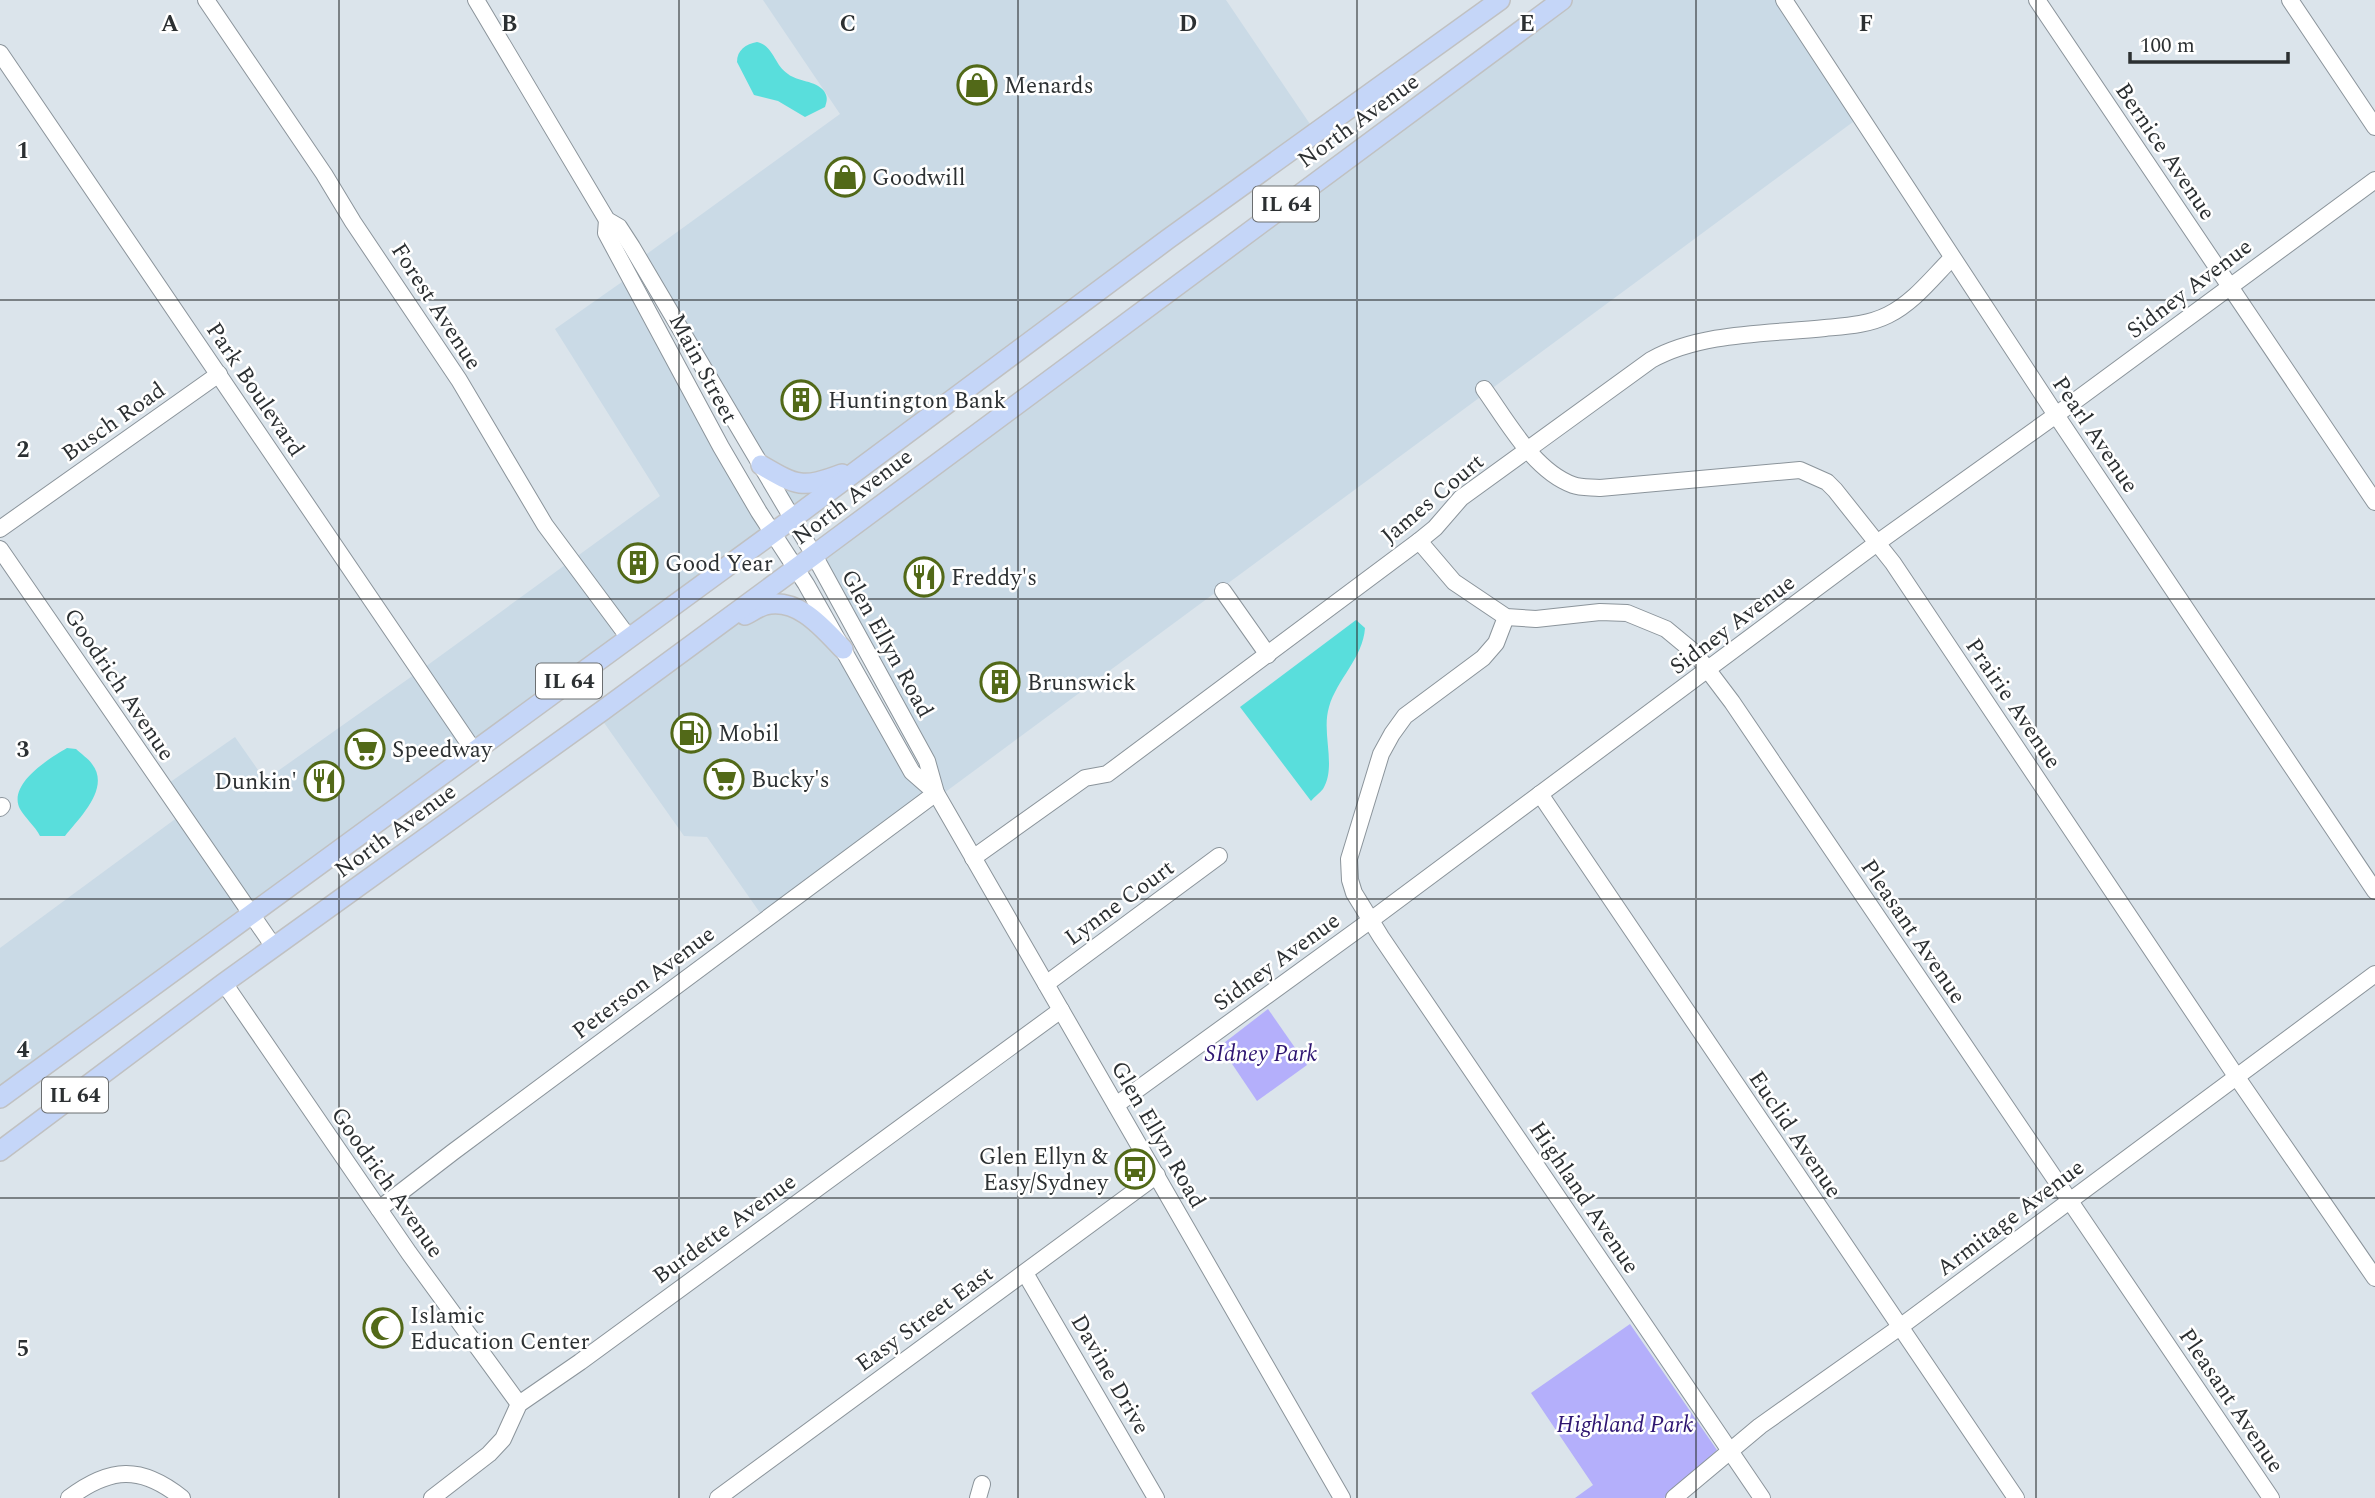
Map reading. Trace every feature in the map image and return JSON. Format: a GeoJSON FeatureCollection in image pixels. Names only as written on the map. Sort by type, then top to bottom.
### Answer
{"type":"FeatureCollection","features":[{"type":"Feature","properties":{"kind":"main road","name":"North Avenue"},"geometry":{"type":"LineString","coordinates":[[0,1098],[772,534],[1178,232],[1500,0]]}},
{"type":"Feature","properties":{"kind":"main road","name":"North Avenue"},"geometry":{"type":"LineString","coordinates":[[0,1151],[224,983],[814,555],[1562,0]]}},
{"type":"Feature","properties":{"kind":"main road"},"geometry":{"type":"LineString","coordinates":[[761,465],[798,484],[818,483],[846,472],[880,453]]}},
{"type":"Feature","properties":{"kind":"main road"},"geometry":{"type":"LineString","coordinates":[[675,657],[764,605],[786,604],[809,616],[843,649]]}},
{"type":"Feature","properties":{"kind":"street","name":"Forest Avenue"},"geometry":{"type":"LineString","coordinates":[[206,0],[451,368],[545,525],[629,638]]}},
{"type":"Feature","properties":{"kind":"street","name":"Main Street"},"geometry":{"type":"LineString","coordinates":[[476,0],[607,220],[619,227],[792,519]]}},
{"type":"Feature","properties":{"kind":"street","name":"Pearl Avenue"},"geometry":{"type":"LineString","coordinates":[[1784,0],[2056,415],[2375,891]]}},
{"type":"Feature","properties":{"kind":"street","name":"Bernice Avenue"},"geometry":{"type":"LineString","coordinates":[[2037,0],[2375,502]]}},
{"type":"Feature","properties":{"kind":"street"},"geometry":{"type":"LineString","coordinates":[[2290,0],[2375,127]]}},
{"type":"Feature","properties":{"kind":"street","name":"Park Boulevard"},"geometry":{"type":"LineString","coordinates":[[0,53],[474,751]]}},
{"type":"Feature","properties":{"kind":"street","name":"Sidney Avenue"},"geometry":{"type":"LineString","coordinates":[[1116,1105],[1371,920],[1877,543],[2375,180]]}},
{"type":"Feature","properties":{"kind":"street","name":"Main Street"},"geometry":{"type":"LineString","coordinates":[[607,220],[606,233],[721,447],[772,534]]}},
{"type":"Feature","properties":{"kind":"street","name":"James Court"},"geometry":{"type":"LineString","coordinates":[[973,858],[1077,783],[1085,778],[1107,774],[1419,541],[1435,528],[1461,498],[1651,360],[1669,350],[1710,340],[1849,326],[1879,319],[1911,300],[1952,258]]}},
{"type":"Feature","properties":{"kind":"street","name":"Busch Road"},"geometry":{"type":"LineString","coordinates":[[0,529],[219,374]]}},
{"type":"Feature","properties":{"kind":"street","name":"Prairie Avenue"},"geometry":{"type":"LineString","coordinates":[[1484,389],[1545,468],[1574,486],[1600,488],[1800,470],[1827,482],[1877,543],[1929,615],[2236,1076],[2375,1278]]}},
{"type":"Feature","properties":{"kind":"street","name":"Glen Ellyn Road"},"geometry":{"type":"LineString","coordinates":[[792,519],[928,761],[936,793],[1342,1498]]}},
{"type":"Feature","properties":{"kind":"street","name":"Glen Ellyn Road"},"geometry":{"type":"LineString","coordinates":[[772,534],[796,568],[912,772],[936,793]]}},
{"type":"Feature","properties":{"kind":"street"},"geometry":{"type":"LineString","coordinates":[[1419,541],[1454,582],[1506,617]]}},
{"type":"Feature","properties":{"kind":"street","name":"Goodrich Avenue"},"geometry":{"type":"LineString","coordinates":[[0,549],[274,947]]}},
{"type":"Feature","properties":{"kind":"street"},"geometry":{"type":"LineString","coordinates":[[1223,591],[1268,655]]}},
{"type":"Feature","properties":{"kind":"street","name":"Pleasant Avenue"},"geometry":{"type":"LineString","coordinates":[[1506,617],[1536,619],[1600,612],[1627,613],[1666,629],[1695,653],[1732,702],[2271,1498]]}},
{"type":"Feature","properties":{"kind":"street","name":"Highland Avenue"},"geometry":{"type":"LineString","coordinates":[[1506,617],[1496,643],[1483,658],[1405,716],[1392,733],[1381,754],[1349,859],[1350,880],[1354,893],[1371,920],[1762,1498]]}},
{"type":"Feature","properties":{"kind":"street","name":"Peterson Avenue"},"geometry":{"type":"LineString","coordinates":[[379,1209],[936,793]]}},
{"type":"Feature","properties":{"kind":"street","name":"Euclid Avenue"},"geometry":{"type":"LineString","coordinates":[[1540,794],[2016,1498]]}},
{"type":"Feature","properties":{"kind":"street","name":"Lynne Court"},"geometry":{"type":"LineString","coordinates":[[1046,984],[1219,856]]}},
{"type":"Feature","properties":{"kind":"street","name":"Armitage Avenue"},"geometry":{"type":"LineString","coordinates":[[1674,1498],[1760,1426],[1900,1327],[2375,974]]}},
{"type":"Feature","properties":{"kind":"street","name":"Goodrich Avenue"},"geometry":{"type":"LineString","coordinates":[[224,983],[379,1209],[519,1404]]}},
{"type":"Feature","properties":{"kind":"street","name":"Burdette Avenue"},"geometry":{"type":"LineString","coordinates":[[519,1404],[1061,1010]]}},
{"type":"Feature","properties":{"kind":"street","name":"Easy Street East"},"geometry":{"type":"LineString","coordinates":[[718,1498],[1157,1175]]}},
{"type":"Feature","properties":{"kind":"street","name":"Davine Drive"},"geometry":{"type":"LineString","coordinates":[[1025,1273],[1156,1498]]}},
{"type":"Feature","properties":{"kind":"street"},"geometry":{"type":"LineString","coordinates":[[432,1498],[489,1454],[503,1439],[519,1404]]}},
{"type":"Feature","properties":{"kind":"street"},"geometry":{"type":"LineString","coordinates":[[69,1498],[99,1478],[112,1474],[148,1477],[167,1485],[182,1498]]}},
{"type":"Feature","properties":{"kind":"shaded area"},"geometry":{"type":"Polygon","coordinates":[[[763,0],[1226,0],[1312,127],[793,511],[644,256],[840,114],[763,0]]]}},
{"type":"Feature","properties":{"kind":"shaded area"},"geometry":{"type":"Polygon","coordinates":[[[1572,0],[1776,0],[1857,119],[944,793],[824,558],[1222,256],[1572,0]]]}},
{"type":"Feature","properties":{"kind":"shaded area"},"geometry":{"type":"Polygon","coordinates":[[[629,277],[766,530],[477,744],[425,667],[660,496],[555,329],[629,277]]]}},
{"type":"Feature","properties":{"kind":"shaded area"},"geometry":{"type":"Polygon","coordinates":[[[784,608],[841,653],[931,793],[763,917],[707,837],[684,836],[600,717],[730,628],[764,610],[784,608]]]}},
{"type":"Feature","properties":{"kind":"shaded area"},"geometry":{"type":"Polygon","coordinates":[[[418,672],[471,750],[253,910],[166,785],[235,737],[265,780],[418,672]]]}},
{"type":"Feature","properties":{"kind":"shaded area"},"geometry":{"type":"Polygon","coordinates":[[[178,817],[246,914],[0,1093],[0,948],[178,817]]]}},
{"type":"Feature","properties":{"kind":"green space","name":"SIdney Park"},"geometry":{"type":"Polygon","coordinates":[[[1268,1009],[1307,1065],[1257,1101],[1220,1046],[1268,1009]]]}},
{"type":"Feature","properties":{"kind":"green space","name":"Highland Park"},"geometry":{"type":"Polygon","coordinates":[[[1630,1324],[1717,1450],[1664,1498],[1575,1498],[1593,1485],[1531,1393],[1630,1324]]]}},
{"type":"Feature","properties":{"kind":"water"},"geometry":{"type":"Polygon","coordinates":[[[757,42],[767,47],[788,74],[820,87],[827,97],[825,107],[805,117],[778,101],[754,95],[737,62],[743,48],[757,42]]]}},
{"type":"Feature","properties":{"kind":"water"},"geometry":{"type":"Polygon","coordinates":[[[1356,620],[1365,628],[1363,639],[1329,707],[1329,770],[1323,789],[1311,801],[1240,707],[1356,620]]]}},
{"type":"Feature","properties":{"kind":"water"},"geometry":{"type":"Polygon","coordinates":[[[67,748],[76,749],[92,764],[97,773],[95,793],[85,812],[65,836],[40,836],[20,809],[19,790],[32,773],[67,748]]]}},
{"type":"Feature","properties":{"kind":"place","name":"Menards"},"geometry":{"type":"Point","coordinates":[977,85]}},
{"type":"Feature","properties":{"kind":"place","name":"Goodwill"},"geometry":{"type":"Point","coordinates":[845,177]}},
{"type":"Feature","properties":{"kind":"place","name":"Huntington Bank"},"geometry":{"type":"Point","coordinates":[801,400]}},
{"type":"Feature","properties":{"kind":"place","name":"Good Year"},"geometry":{"type":"Point","coordinates":[638,563]}},
{"type":"Feature","properties":{"kind":"place","name":"Freddy's"},"geometry":{"type":"Point","coordinates":[924,577]}},
{"type":"Feature","properties":{"kind":"place","name":"Brunswick"},"geometry":{"type":"Point","coordinates":[1000,682]}},
{"type":"Feature","properties":{"kind":"place","name":"Mobil"},"geometry":{"type":"Point","coordinates":[691,733]}},
{"type":"Feature","properties":{"kind":"place","name":"Speedway"},"geometry":{"type":"Point","coordinates":[365,749]}},
{"type":"Feature","properties":{"kind":"place","name":"Bucky's"},"geometry":{"type":"Point","coordinates":[724,779]}},
{"type":"Feature","properties":{"kind":"place","name":"Dunkin'"},"geometry":{"type":"Point","coordinates":[324,781]}},
{"type":"Feature","properties":{"kind":"place","name":"Glen Ellyn & Easy/Sydney"},"geometry":{"type":"Point","coordinates":[1135,1169]}},
{"type":"Feature","properties":{"kind":"place","name":"Islamic Education Center"},"geometry":{"type":"Point","coordinates":[383,1328]}}]}
